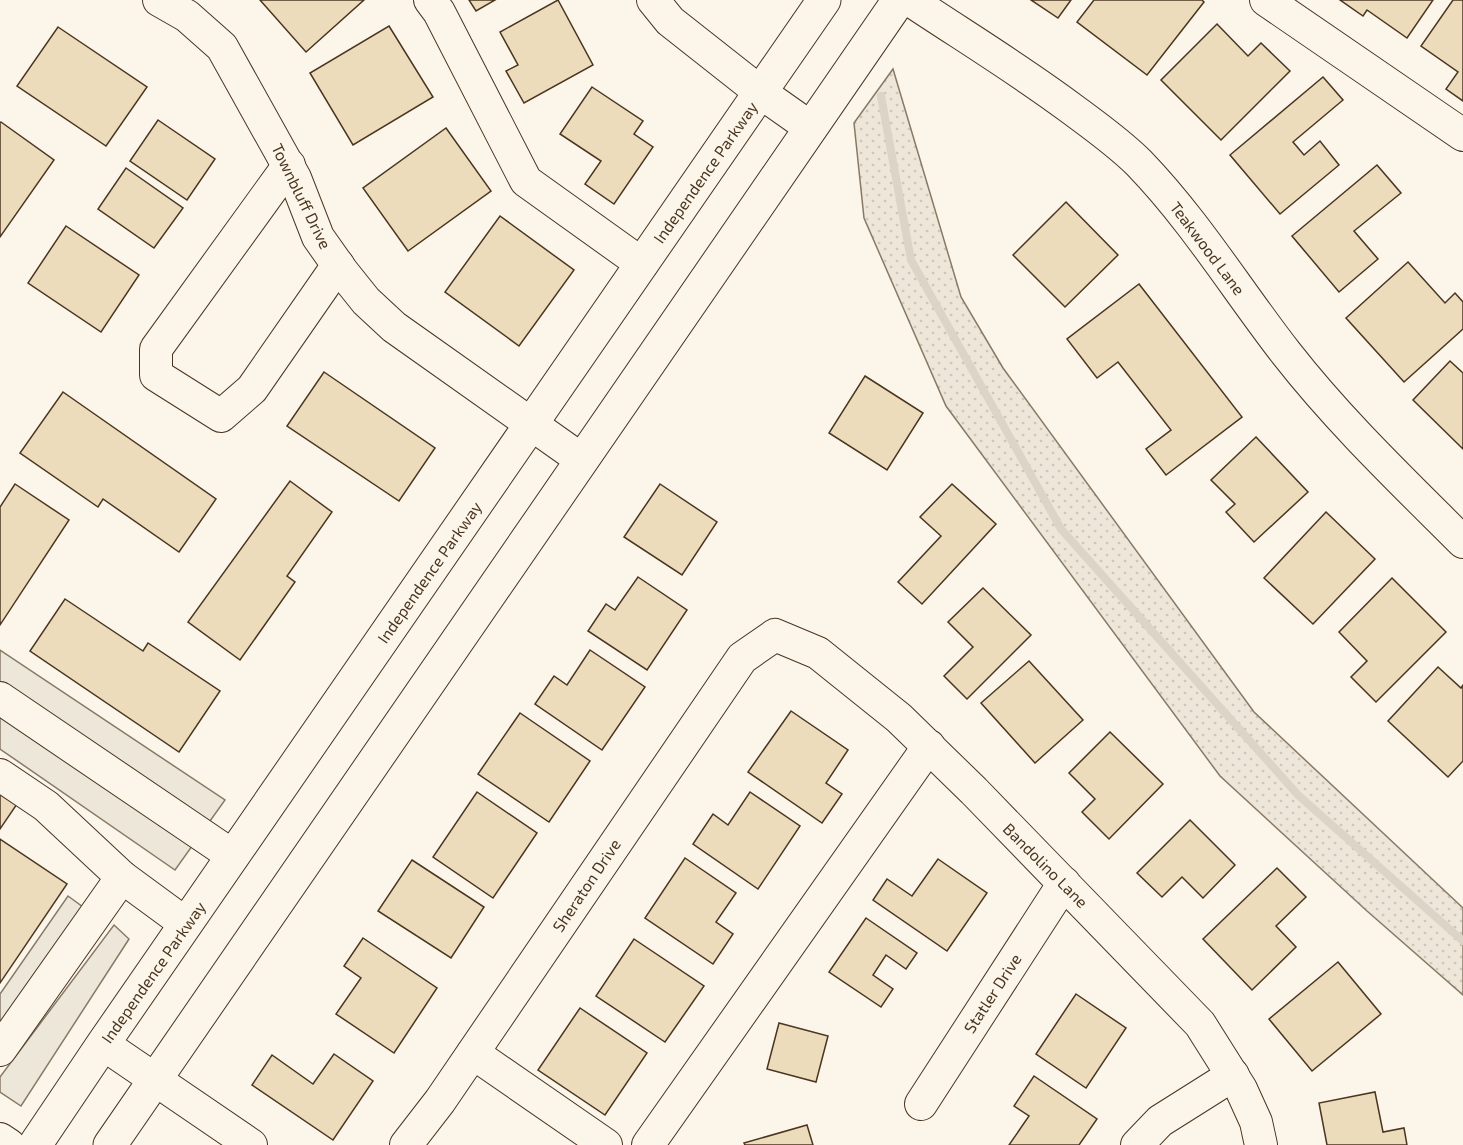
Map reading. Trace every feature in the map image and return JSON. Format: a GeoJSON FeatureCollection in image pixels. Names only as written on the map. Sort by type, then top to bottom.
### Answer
{"type":"FeatureCollection","features":[{"type":"Feature","properties":{"kind":"main road","name":"Independence Parkway"},"geometry":{"type":"LineString","coordinates":[[35,1145],[824,0]]}},
{"type":"Feature","properties":{"kind":"main road"},"geometry":{"type":"LineString","coordinates":[[110,1145],[899,0]]}},
{"type":"Feature","properties":{"kind":"street","name":"Townbluff Drive"},"geometry":{"type":"LineString","coordinates":[[159,0],[187,15],[222,47],[289,165],[318,237],[366,301],[394,327],[582,460]]}},
{"type":"Feature","properties":{"kind":"street"},"geometry":{"type":"LineString","coordinates":[[430,0],[439,12],[526,182],[642,264]]}},
{"type":"Feature","properties":{"kind":"street"},"geometry":{"type":"LineString","coordinates":[[653,0],[670,21],[760,92],[811,128]]}},
{"type":"Feature","properties":{"kind":"street","name":"Teakwood Lane"},"geometry":{"type":"LineString","coordinates":[[910,0],[1044,88],[1137,162],[1204,239],[1286,353],[1338,416],[1463,542]]}},
{"type":"Feature","properties":{"kind":"street"},"geometry":{"type":"LineString","coordinates":[[1266,0],[1463,135]]}},
{"type":"Feature","properties":{"kind":"street"},"geometry":{"type":"LineString","coordinates":[[289,165],[156,349],[156,375],[220,416],[252,389],[338,265]]}},
{"type":"Feature","properties":{"kind":"street","name":"Bandolino Lane"},"geometry":{"type":"LineString","coordinates":[[775,635],[818,652],[899,718],[1064,883],[1200,1024],[1241,1089],[1256,1122],[1261,1145]]}},
{"type":"Feature","properties":{"kind":"street","name":"Sheraton Drive"},"geometry":{"type":"LineString","coordinates":[[406,1145],[440,1101],[742,658],[775,635]]}},
{"type":"Feature","properties":{"kind":"street"},"geometry":{"type":"LineString","coordinates":[[0,698],[233,855]]}},
{"type":"Feature","properties":{"kind":"street"},"geometry":{"type":"LineString","coordinates":[[648,1145],[929,747]]}},
{"type":"Feature","properties":{"kind":"street"},"geometry":{"type":"LineString","coordinates":[[0,775],[46,806],[122,877],[186,924]]}},
{"type":"Feature","properties":{"kind":"street"},"geometry":{"type":"LineString","coordinates":[[0,1050],[122,877]]}},
{"type":"Feature","properties":{"kind":"street","name":"Statler Drive"},"geometry":{"type":"LineString","coordinates":[[921,1104],[1064,883]]}},
{"type":"Feature","properties":{"kind":"street"},"geometry":{"type":"LineString","coordinates":[[103,1044],[251,1145]]}},
{"type":"Feature","properties":{"kind":"street"},"geometry":{"type":"LineString","coordinates":[[473,1053],[606,1145]]}},
{"type":"Feature","properties":{"kind":"street"},"geometry":{"type":"LineString","coordinates":[[1137,1145],[1160,1120],[1233,1075]]}},
{"type":"Feature","properties":{"kind":"street"},"geometry":{"type":"LineString","coordinates":[[0,1139],[9,1145]]}},
{"type":"Feature","properties":{"kind":"shaded area"},"geometry":{"type":"Polygon","coordinates":[[[893,69],[961,297],[1003,368],[1254,712],[1463,908],[1463,995],[1367,911],[1220,776],[946,406],[864,218],[854,123],[893,69]]]}},
{"type":"Feature","properties":{"kind":"shaded area"},"geometry":{"type":"Polygon","coordinates":[[[0,650],[225,800],[175,870],[0,749],[0,650]]]}},
{"type":"Feature","properties":{"kind":"shaded area"},"geometry":{"type":"Polygon","coordinates":[[[68,896],[87,910],[0,1036],[0,994],[68,896]]]}},
{"type":"Feature","properties":{"kind":"shaded area"},"geometry":{"type":"Polygon","coordinates":[[[114,925],[129,939],[21,1106],[0,1092],[0,1077],[114,925]]]}},
{"type":"Feature","properties":{"kind":"building"},"geometry":{"type":"Polygon","coordinates":[[[260,0],[364,0],[306,52],[260,0]]]}},
{"type":"Feature","properties":{"kind":"building"},"geometry":{"type":"Polygon","coordinates":[[[469,0],[495,0],[476,11],[469,0]]]}},
{"type":"Feature","properties":{"kind":"building"},"geometry":{"type":"Polygon","coordinates":[[[558,0],[593,65],[524,103],[506,71],[518,65],[500,32],[558,0]]]}},
{"type":"Feature","properties":{"kind":"building"},"geometry":{"type":"Polygon","coordinates":[[[1031,0],[1071,0],[1058,18],[1031,0]]]}},
{"type":"Feature","properties":{"kind":"building"},"geometry":{"type":"Polygon","coordinates":[[[1094,0],[1202,0],[1204,2],[1147,75],[1077,22],[1094,0]]]}},
{"type":"Feature","properties":{"kind":"building"},"geometry":{"type":"Polygon","coordinates":[[[1340,0],[1433,0],[1407,38],[1367,10],[1363,16],[1340,0]]]}},
{"type":"Feature","properties":{"kind":"building"},"geometry":{"type":"Polygon","coordinates":[[[1453,0],[1463,0],[1463,101],[1446,89],[1458,72],[1421,46],[1453,0]]]}},
{"type":"Feature","properties":{"kind":"building"},"geometry":{"type":"Polygon","coordinates":[[[1217,24],[1248,56],[1261,43],[1290,71],[1221,140],[1161,80],[1217,24]]]}},
{"type":"Feature","properties":{"kind":"building"},"geometry":{"type":"Polygon","coordinates":[[[389,26],[433,97],[353,145],[310,73],[389,26]]]}},
{"type":"Feature","properties":{"kind":"building"},"geometry":{"type":"Polygon","coordinates":[[[58,27],[147,87],[106,146],[17,86],[58,27]]]}},
{"type":"Feature","properties":{"kind":"building"},"geometry":{"type":"Polygon","coordinates":[[[1323,77],[1343,100],[1293,142],[1304,155],[1320,141],[1339,165],[1280,214],[1230,155],[1323,77]]]}},
{"type":"Feature","properties":{"kind":"building"},"geometry":{"type":"Polygon","coordinates":[[[592,87],[643,121],[634,134],[653,147],[614,204],[585,184],[601,161],[560,134],[592,87]]]}},
{"type":"Feature","properties":{"kind":"building"},"geometry":{"type":"Polygon","coordinates":[[[158,120],[215,159],[187,200],[130,161],[158,120]]]}},
{"type":"Feature","properties":{"kind":"building"},"geometry":{"type":"Polygon","coordinates":[[[0,123],[54,160],[0,237],[0,123]]]}},
{"type":"Feature","properties":{"kind":"building"},"geometry":{"type":"Polygon","coordinates":[[[446,128],[491,191],[408,251],[363,188],[446,128]]]}},
{"type":"Feature","properties":{"kind":"building"},"geometry":{"type":"Polygon","coordinates":[[[1377,165],[1401,193],[1354,231],[1378,259],[1339,292],[1292,236],[1377,165]]]}},
{"type":"Feature","properties":{"kind":"building"},"geometry":{"type":"Polygon","coordinates":[[[126,168],[183,208],[154,248],[98,209],[126,168]]]}},
{"type":"Feature","properties":{"kind":"building"},"geometry":{"type":"Polygon","coordinates":[[[1066,202],[1118,255],[1065,307],[1013,255],[1066,202]]]}},
{"type":"Feature","properties":{"kind":"building"},"geometry":{"type":"Polygon","coordinates":[[[500,216],[574,270],[519,346],[445,292],[500,216]]]}},
{"type":"Feature","properties":{"kind":"building"},"geometry":{"type":"Polygon","coordinates":[[[66,226],[139,275],[101,332],[28,283],[66,226]]]}},
{"type":"Feature","properties":{"kind":"building"},"geometry":{"type":"Polygon","coordinates":[[[1408,262],[1445,303],[1455,293],[1463,302],[1463,329],[1404,382],[1346,318],[1408,262]]]}},
{"type":"Feature","properties":{"kind":"building"},"geometry":{"type":"Polygon","coordinates":[[[1139,284],[1242,417],[1166,475],[1146,449],[1171,430],[1118,362],[1097,378],[1067,339],[1139,284]]]}},
{"type":"Feature","properties":{"kind":"building"},"geometry":{"type":"Polygon","coordinates":[[[1450,361],[1463,373],[1463,449],[1413,400],[1450,361]]]}},
{"type":"Feature","properties":{"kind":"building"},"geometry":{"type":"Polygon","coordinates":[[[324,372],[435,448],[399,501],[287,426],[324,372]]]}},
{"type":"Feature","properties":{"kind":"building"},"geometry":{"type":"Polygon","coordinates":[[[865,376],[923,413],[887,470],[829,433],[865,376]]]}},
{"type":"Feature","properties":{"kind":"building"},"geometry":{"type":"Polygon","coordinates":[[[63,392],[216,499],[179,552],[103,499],[98,507],[20,453],[63,392]]]}},
{"type":"Feature","properties":{"kind":"building"},"geometry":{"type":"Polygon","coordinates":[[[1256,437],[1308,492],[1254,542],[1226,512],[1235,504],[1211,480],[1256,437]]]}},
{"type":"Feature","properties":{"kind":"building"},"geometry":{"type":"Polygon","coordinates":[[[290,481],[332,512],[287,576],[295,582],[240,660],[188,622],[290,481]]]}},
{"type":"Feature","properties":{"kind":"building"},"geometry":{"type":"Polygon","coordinates":[[[15,484],[69,520],[0,625],[0,507],[15,484]]]}},
{"type":"Feature","properties":{"kind":"building"},"geometry":{"type":"Polygon","coordinates":[[[660,484],[717,522],[682,575],[624,537],[660,484]]]}},
{"type":"Feature","properties":{"kind":"building"},"geometry":{"type":"Polygon","coordinates":[[[952,484],[996,524],[922,604],[898,582],[941,536],[920,517],[952,484]]]}},
{"type":"Feature","properties":{"kind":"building"},"geometry":{"type":"Polygon","coordinates":[[[1326,512],[1375,559],[1313,624],[1264,578],[1326,512]]]}},
{"type":"Feature","properties":{"kind":"building"},"geometry":{"type":"Polygon","coordinates":[[[638,577],[687,610],[647,670],[588,631],[606,604],[615,610],[638,577]]]}},
{"type":"Feature","properties":{"kind":"building"},"geometry":{"type":"Polygon","coordinates":[[[1392,578],[1446,632],[1376,702],[1351,677],[1367,661],[1339,632],[1392,578]]]}},
{"type":"Feature","properties":{"kind":"building"},"geometry":{"type":"Polygon","coordinates":[[[983,588],[1031,635],[967,699],[944,676],[973,647],[948,622],[983,588]]]}},
{"type":"Feature","properties":{"kind":"building"},"geometry":{"type":"Polygon","coordinates":[[[65,599],[143,651],[148,643],[220,691],[179,752],[30,651],[65,599]]]}},
{"type":"Feature","properties":{"kind":"building"},"geometry":{"type":"Polygon","coordinates":[[[590,650],[645,687],[602,750],[535,704],[554,676],[567,685],[590,650]]]}},
{"type":"Feature","properties":{"kind":"building"},"geometry":{"type":"Polygon","coordinates":[[[1029,661],[1083,720],[1035,763],[981,703],[1029,661]]]}},
{"type":"Feature","properties":{"kind":"building"},"geometry":{"type":"Polygon","coordinates":[[[1438,667],[1461,688],[1463,685],[1463,761],[1448,777],[1388,721],[1438,667]]]}},
{"type":"Feature","properties":{"kind":"building"},"geometry":{"type":"Polygon","coordinates":[[[791,711],[848,750],[826,783],[842,794],[822,823],[748,772],[791,711]]]}},
{"type":"Feature","properties":{"kind":"building"},"geometry":{"type":"Polygon","coordinates":[[[520,713],[590,761],[549,822],[478,774],[520,713]]]}},
{"type":"Feature","properties":{"kind":"building"},"geometry":{"type":"Polygon","coordinates":[[[1110,732],[1163,784],[1109,839],[1082,812],[1095,799],[1069,773],[1110,732]]]}},
{"type":"Feature","properties":{"kind":"building"},"geometry":{"type":"Polygon","coordinates":[[[0,792],[17,804],[0,829],[0,792]]]}},
{"type":"Feature","properties":{"kind":"building"},"geometry":{"type":"Polygon","coordinates":[[[477,792],[537,833],[493,898],[433,857],[477,792]]]}},
{"type":"Feature","properties":{"kind":"building"},"geometry":{"type":"Polygon","coordinates":[[[750,792],[800,826],[758,889],[693,844],[713,814],[728,825],[750,792]]]}},
{"type":"Feature","properties":{"kind":"building"},"geometry":{"type":"Polygon","coordinates":[[[1190,820],[1235,865],[1203,898],[1182,877],[1162,897],[1137,873],[1190,820]]]}},
{"type":"Feature","properties":{"kind":"building"},"geometry":{"type":"Polygon","coordinates":[[[0,839],[67,884],[0,983],[0,839]]]}},
{"type":"Feature","properties":{"kind":"building"},"geometry":{"type":"Polygon","coordinates":[[[685,858],[736,893],[716,922],[733,934],[713,964],[645,918],[685,858]]]}},
{"type":"Feature","properties":{"kind":"building"},"geometry":{"type":"Polygon","coordinates":[[[938,859],[987,893],[947,951],[873,900],[887,879],[912,896],[938,859]]]}},
{"type":"Feature","properties":{"kind":"building"},"geometry":{"type":"Polygon","coordinates":[[[412,860],[484,907],[451,958],[378,911],[412,860]]]}},
{"type":"Feature","properties":{"kind":"building"},"geometry":{"type":"Polygon","coordinates":[[[1277,868],[1306,897],[1276,926],[1296,947],[1252,990],[1203,939],[1277,868]]]}},
{"type":"Feature","properties":{"kind":"building"},"geometry":{"type":"Polygon","coordinates":[[[866,918],[917,953],[906,969],[886,955],[873,975],[893,989],[881,1007],[829,972],[866,918]]]}},
{"type":"Feature","properties":{"kind":"building"},"geometry":{"type":"Polygon","coordinates":[[[363,938],[437,988],[394,1053],[336,1014],[361,978],[344,966],[363,938]]]}},
{"type":"Feature","properties":{"kind":"building"},"geometry":{"type":"Polygon","coordinates":[[[634,939],[704,986],[665,1042],[596,996],[634,939]]]}},
{"type":"Feature","properties":{"kind":"building"},"geometry":{"type":"Polygon","coordinates":[[[1338,962],[1381,1014],[1312,1071],[1269,1019],[1338,962]]]}},
{"type":"Feature","properties":{"kind":"building"},"geometry":{"type":"Polygon","coordinates":[[[1076,994],[1126,1028],[1086,1088],[1036,1054],[1076,994]]]}},
{"type":"Feature","properties":{"kind":"building"},"geometry":{"type":"Polygon","coordinates":[[[580,1008],[647,1053],[605,1115],[538,1070],[580,1008]]]}},
{"type":"Feature","properties":{"kind":"building"},"geometry":{"type":"Polygon","coordinates":[[[779,1023],[828,1036],[816,1082],[767,1069],[779,1023]]]}},
{"type":"Feature","properties":{"kind":"building"},"geometry":{"type":"Polygon","coordinates":[[[334,1054],[373,1081],[333,1140],[252,1085],[272,1055],[313,1084],[334,1054]]]}},
{"type":"Feature","properties":{"kind":"building"},"geometry":{"type":"Polygon","coordinates":[[[1034,1076],[1097,1119],[1079,1145],[1009,1145],[1029,1116],[1014,1106],[1034,1076]]]}},
{"type":"Feature","properties":{"kind":"building"},"geometry":{"type":"Polygon","coordinates":[[[1375,1092],[1383,1132],[1404,1128],[1407,1145],[1327,1145],[1319,1103],[1375,1092]]]}},
{"type":"Feature","properties":{"kind":"building"},"geometry":{"type":"Polygon","coordinates":[[[807,1125],[813,1145],[745,1145],[744,1143],[807,1125]]]}},
{"type":"Feature","properties":{"kind":"waterway"},"geometry":{"type":"LineString","coordinates":[[881,96],[911,260],[1061,529],[1298,795],[1463,941]]}}]}
